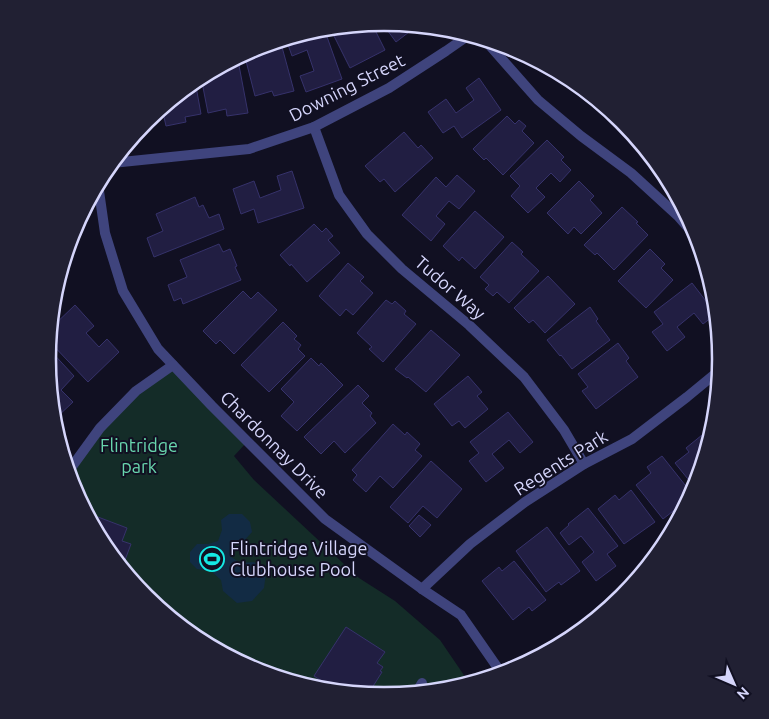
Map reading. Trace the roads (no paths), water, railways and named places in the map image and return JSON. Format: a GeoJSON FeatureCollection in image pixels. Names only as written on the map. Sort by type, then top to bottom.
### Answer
{"type":"FeatureCollection","features":[{"type":"Feature","properties":{"kind":"street","name":"Downing Street"},"geometry":{"type":"LineString","coordinates":[[123,162],[249,149],[314,127],[389,88],[461,40]]}},
{"type":"Feature","properties":{"kind":"street"},"geometry":{"type":"LineString","coordinates":[[494,50],[538,100],[581,136],[631,173],[682,221]]}},
{"type":"Feature","properties":{"kind":"street","name":"Tudor Way"},"geometry":{"type":"LineString","coordinates":[[314,127],[339,195],[367,234],[402,269],[469,325],[524,377],[564,430],[584,464]]}},
{"type":"Feature","properties":{"kind":"street","name":"Chardonnay Drive"},"geometry":{"type":"LineString","coordinates":[[100,196],[105,233],[123,291],[158,350],[325,519],[461,615],[497,667]]}},
{"type":"Feature","properties":{"kind":"street"},"geometry":{"type":"LineString","coordinates":[[74,464],[100,428],[136,392],[173,365]]}},
{"type":"Feature","properties":{"kind":"street","name":"Regents Park"},"geometry":{"type":"LineString","coordinates":[[422,589],[470,544],[525,502],[584,464],[632,439],[712,376]]}},
{"type":"Feature","properties":{"kind":"water","name":"Flintridge Village Clubhouse Pool"},"geometry":{"type":"Polygon","coordinates":[[[229,514],[242,514],[250,522],[252,532],[243,542],[233,543],[230,556],[240,563],[254,562],[266,573],[264,588],[252,601],[237,603],[223,591],[221,580],[211,571],[197,569],[190,562],[190,552],[197,544],[208,544],[218,541],[222,530],[221,520],[229,514]]]}},
{"type":"Feature","properties":{"kind":"place","name":"Flintridge Village Clubhouse Pool"},"geometry":{"type":"Point","coordinates":[212,559]}},
{"type":"Feature","properties":{"kind":"park label","name":"Flintridge park"},"geometry":{"type":"Point","coordinates":[139,456]}}]}
